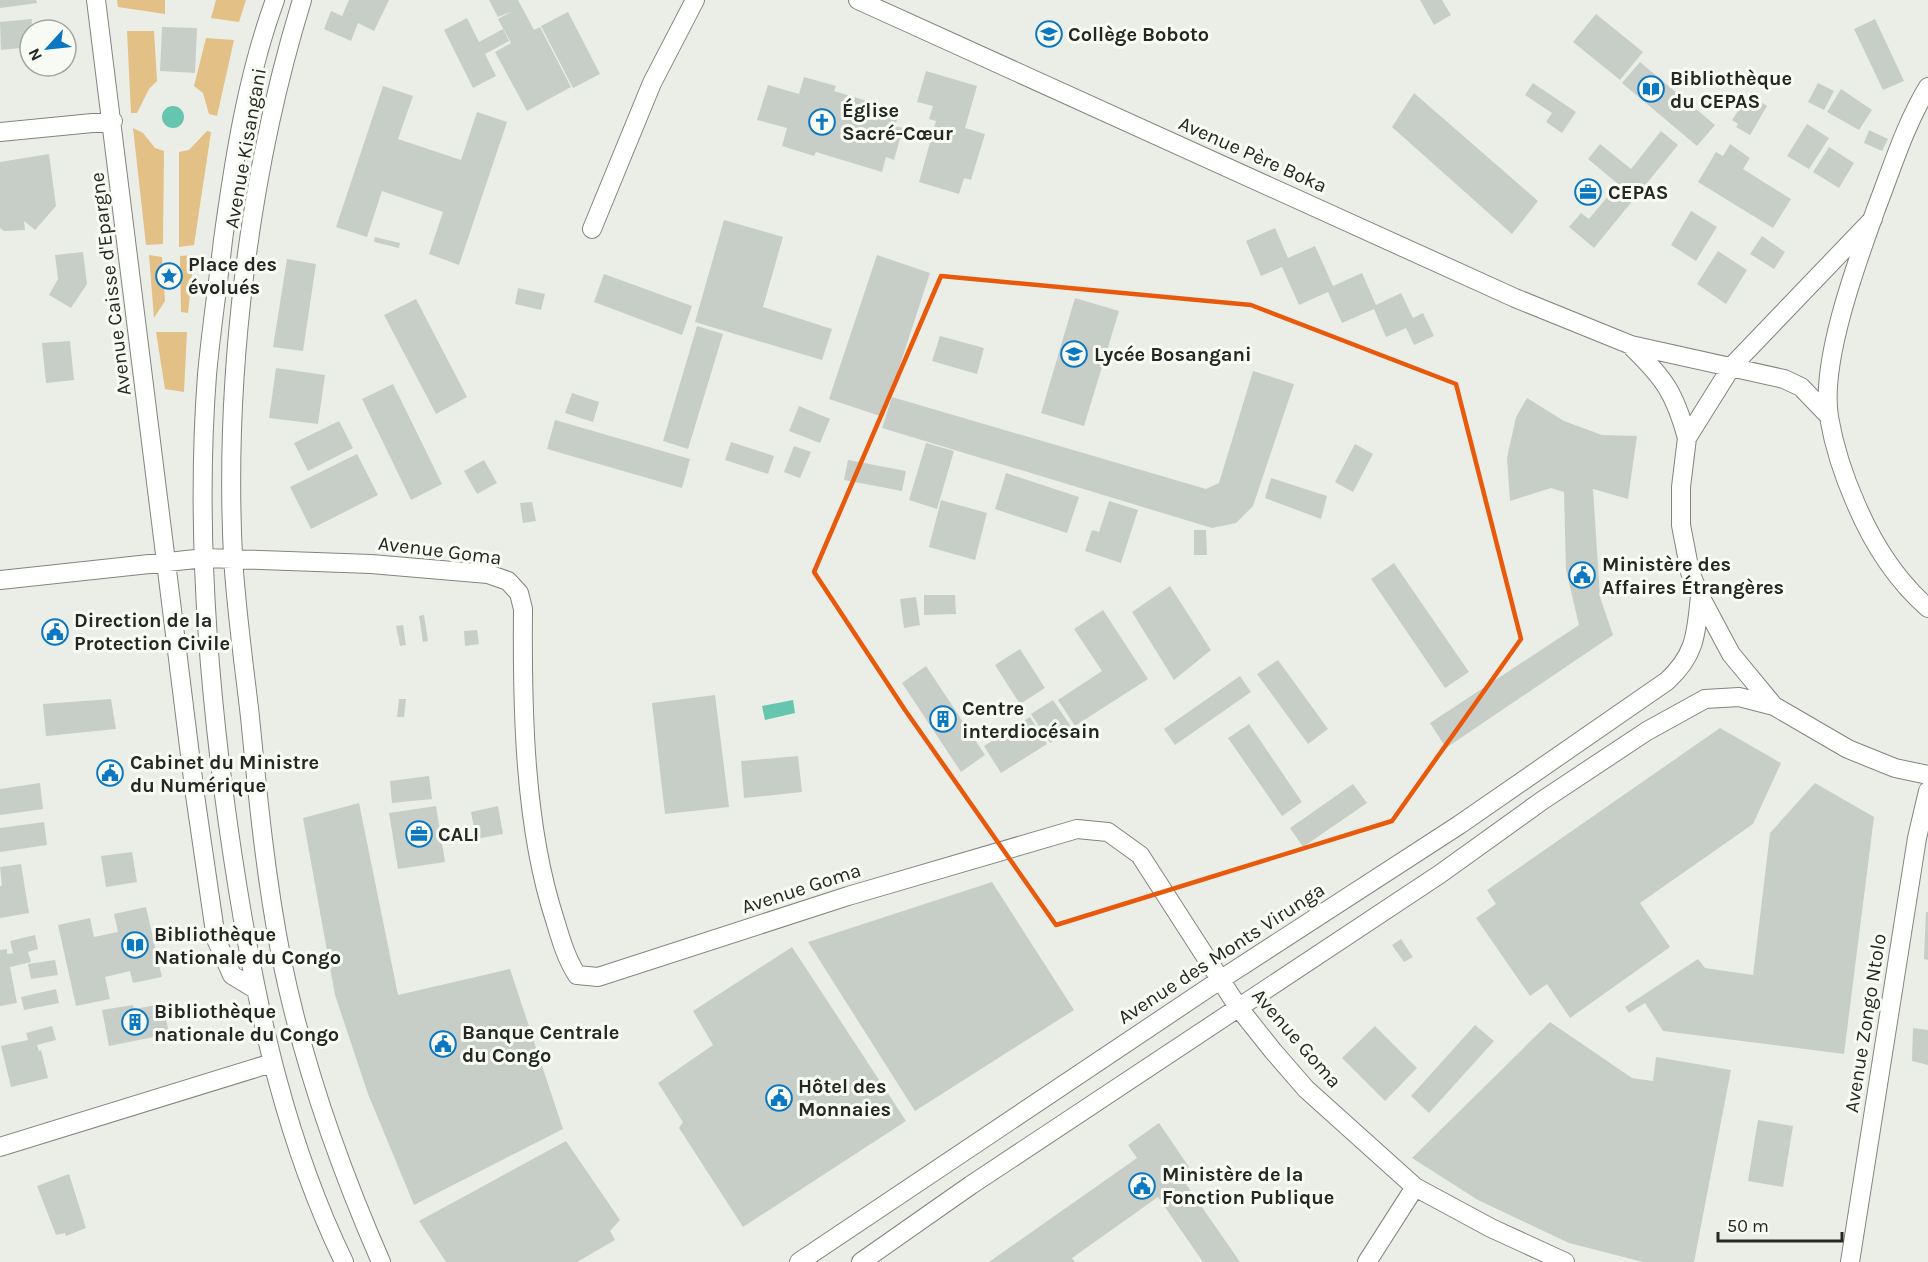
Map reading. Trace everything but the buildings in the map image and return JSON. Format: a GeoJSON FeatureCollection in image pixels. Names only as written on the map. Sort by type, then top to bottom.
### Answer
{"type":"FeatureCollection","features":[{"type":"Feature","properties":{"kind":"street","name":"Avenue Caisse d'Epargne"},"geometry":{"type":"LineString","coordinates":[[96,0],[113,121],[195,795],[216,939],[223,960],[232,975],[255,989]]}},
{"type":"Feature","properties":{"kind":"street"},"geometry":{"type":"LineString","coordinates":[[275,0],[242,127],[231,183],[219,275],[207,376],[205,558],[213,686],[226,813],[255,989],[272,1064],[301,1159],[321,1215],[344,1262]]}},
{"type":"Feature","properties":{"kind":"street","name":"Avenue Kisangani"},"geometry":{"type":"LineString","coordinates":[[302,0],[281,69],[254,212],[237,355],[232,447],[233,557],[261,832],[282,963],[334,1141],[358,1209],[381,1262]]}},
{"type":"Feature","properties":{"kind":"street"},"geometry":{"type":"LineString","coordinates":[[592,229],[652,83],[695,0]]}},
{"type":"Feature","properties":{"kind":"street","name":"Avenue Père Boka"},"geometry":{"type":"LineString","coordinates":[[858,0],[1515,298],[1631,345],[1698,362],[1732,366],[1776,376],[1800,387],[1828,415]]}},
{"type":"Feature","properties":{"kind":"street"},"geometry":{"type":"LineString","coordinates":[[1928,87],[1916,107],[1873,219],[1836,334],[1828,415],[1849,488],[1868,533],[1912,594],[1928,608]]}},
{"type":"Feature","properties":{"kind":"street"},"geometry":{"type":"LineString","coordinates":[[0,132],[113,121]]}},
{"type":"Feature","properties":{"kind":"street"},"geometry":{"type":"LineString","coordinates":[[1687,438],[1732,366],[1873,219]]}},
{"type":"Feature","properties":{"kind":"street"},"geometry":{"type":"LineString","coordinates":[[1631,345],[1662,376],[1678,406],[1687,438],[1681,487],[1682,525],[1690,572],[1731,654],[1774,706]]}},
{"type":"Feature","properties":{"kind":"street","name":"Avenue Goma"},"geometry":{"type":"LineString","coordinates":[[0,580],[233,557],[371,564],[488,574],[508,581],[519,593],[523,609],[529,797],[546,895],[568,960],[578,975],[598,977],[848,896],[1077,829],[1108,832],[1140,855],[1238,1007],[1306,1089],[1415,1187],[1559,1261]]}},
{"type":"Feature","properties":{"kind":"street","name":"Avenue des Monts Virunga"},"geometry":{"type":"LineString","coordinates":[[799,1262],[1220,980],[1459,825],[1667,681],[1683,666],[1690,654],[1696,635],[1700,596]]}},
{"type":"Feature","properties":{"kind":"street"},"geometry":{"type":"LineString","coordinates":[[861,1262],[1238,1007],[1440,874],[1543,800],[1647,731],[1705,699],[1739,697],[1774,706],[1848,749],[1895,768],[1928,775]]}},
{"type":"Feature","properties":{"kind":"street","name":"Avenue Zongo Ntolo"},"geometry":{"type":"LineString","coordinates":[[1850,1262],[1917,838],[1928,791]]}},
{"type":"Feature","properties":{"kind":"street"},"geometry":{"type":"LineString","coordinates":[[0,1147],[272,1064]]}},
{"type":"Feature","properties":{"kind":"street"},"geometry":{"type":"LineString","coordinates":[[1367,1262],[1415,1187]]}},
{"type":"Feature","properties":{"kind":"highlighted area"},"geometry":{"type":"Polygon","coordinates":[[[941,276],[1251,305],[1456,384],[1521,639],[1392,821],[1056,925],[905,710],[814,572],[941,276]]]}},
{"type":"Feature","properties":{"kind":"shaded area"},"geometry":{"type":"Polygon","coordinates":[[[117,0],[165,0],[165,14],[118,7],[117,0]]]}},
{"type":"Feature","properties":{"kind":"shaded area"},"geometry":{"type":"Polygon","coordinates":[[[216,0],[246,0],[239,22],[211,18],[216,0]]]}},
{"type":"Feature","properties":{"kind":"shaded area"},"geometry":{"type":"Polygon","coordinates":[[[127,31],[154,31],[157,81],[149,89],[137,113],[131,113],[127,31]]]}},
{"type":"Feature","properties":{"kind":"shaded area"},"geometry":{"type":"Polygon","coordinates":[[[206,38],[234,40],[217,116],[209,114],[203,93],[194,86],[206,38]]]}},
{"type":"Feature","properties":{"kind":"shaded area"},"geometry":{"type":"Polygon","coordinates":[[[173,106],[181,109],[184,117],[181,125],[173,128],[165,125],[162,117],[165,109],[173,106]]]}},
{"type":"Feature","properties":{"kind":"shaded area"},"geometry":{"type":"Polygon","coordinates":[[[133,128],[143,133],[155,148],[164,151],[163,244],[146,245],[133,128]]]}},
{"type":"Feature","properties":{"kind":"shaded area"},"geometry":{"type":"Polygon","coordinates":[[[207,131],[211,132],[194,245],[179,247],[179,152],[189,150],[207,131]]]}},
{"type":"Feature","properties":{"kind":"shaded area"},"geometry":{"type":"Polygon","coordinates":[[[149,255],[162,257],[165,301],[154,318],[149,255]]]}},
{"type":"Feature","properties":{"kind":"shaded area"},"geometry":{"type":"Polygon","coordinates":[[[194,255],[188,313],[181,312],[180,256],[194,255]]]}},
{"type":"Feature","properties":{"kind":"shaded area"},"geometry":{"type":"Polygon","coordinates":[[[156,332],[187,332],[184,392],[165,389],[156,332]]]}},
{"type":"Feature","properties":{"kind":"shaded area"},"geometry":{"type":"Polygon","coordinates":[[[793,700],[795,713],[765,720],[762,706],[793,700]]]}},
{"type":"Feature","properties":{"kind":"place","name":"Collège Boboto"},"geometry":{"type":"Point","coordinates":[1049,34]}},
{"type":"Feature","properties":{"kind":"place","name":"Bibliothèque du CEPAS"},"geometry":{"type":"Point","coordinates":[1651,89]}},
{"type":"Feature","properties":{"kind":"place","name":"Église Sacré-Cœur"},"geometry":{"type":"Point","coordinates":[822,122]}},
{"type":"Feature","properties":{"kind":"place","name":"CEPAS"},"geometry":{"type":"Point","coordinates":[1588,192]}},
{"type":"Feature","properties":{"kind":"place","name":"Place des évolués"},"geometry":{"type":"Point","coordinates":[169,276]}},
{"type":"Feature","properties":{"kind":"place","name":"Lycée Bosangani"},"geometry":{"type":"Point","coordinates":[1074,354]}},
{"type":"Feature","properties":{"kind":"place","name":"Ministère des Affaires Étrangères"},"geometry":{"type":"Point","coordinates":[1582,575]}},
{"type":"Feature","properties":{"kind":"place","name":"Direction de la Protection Civile"},"geometry":{"type":"Point","coordinates":[55,632]}},
{"type":"Feature","properties":{"kind":"place","name":"Centre interdiocésain"},"geometry":{"type":"Point","coordinates":[943,719]}},
{"type":"Feature","properties":{"kind":"place","name":"Cabinet du Ministre du Numérique"},"geometry":{"type":"Point","coordinates":[110,773]}},
{"type":"Feature","properties":{"kind":"place","name":"CALI"},"geometry":{"type":"Point","coordinates":[419,834]}},
{"type":"Feature","properties":{"kind":"place","name":"Bibliothèque Nationale du Congo"},"geometry":{"type":"Point","coordinates":[135,945]}},
{"type":"Feature","properties":{"kind":"place","name":"Bibliothèque nationale du Congo"},"geometry":{"type":"Point","coordinates":[135,1022]}},
{"type":"Feature","properties":{"kind":"place","name":"Banque Centrale du Congo"},"geometry":{"type":"Point","coordinates":[443,1044]}},
{"type":"Feature","properties":{"kind":"place","name":"Hôtel des Monnaies"},"geometry":{"type":"Point","coordinates":[779,1098]}},
{"type":"Feature","properties":{"kind":"place","name":"Ministère de la Fonction Publique"},"geometry":{"type":"Point","coordinates":[1142,1186]}}]}
